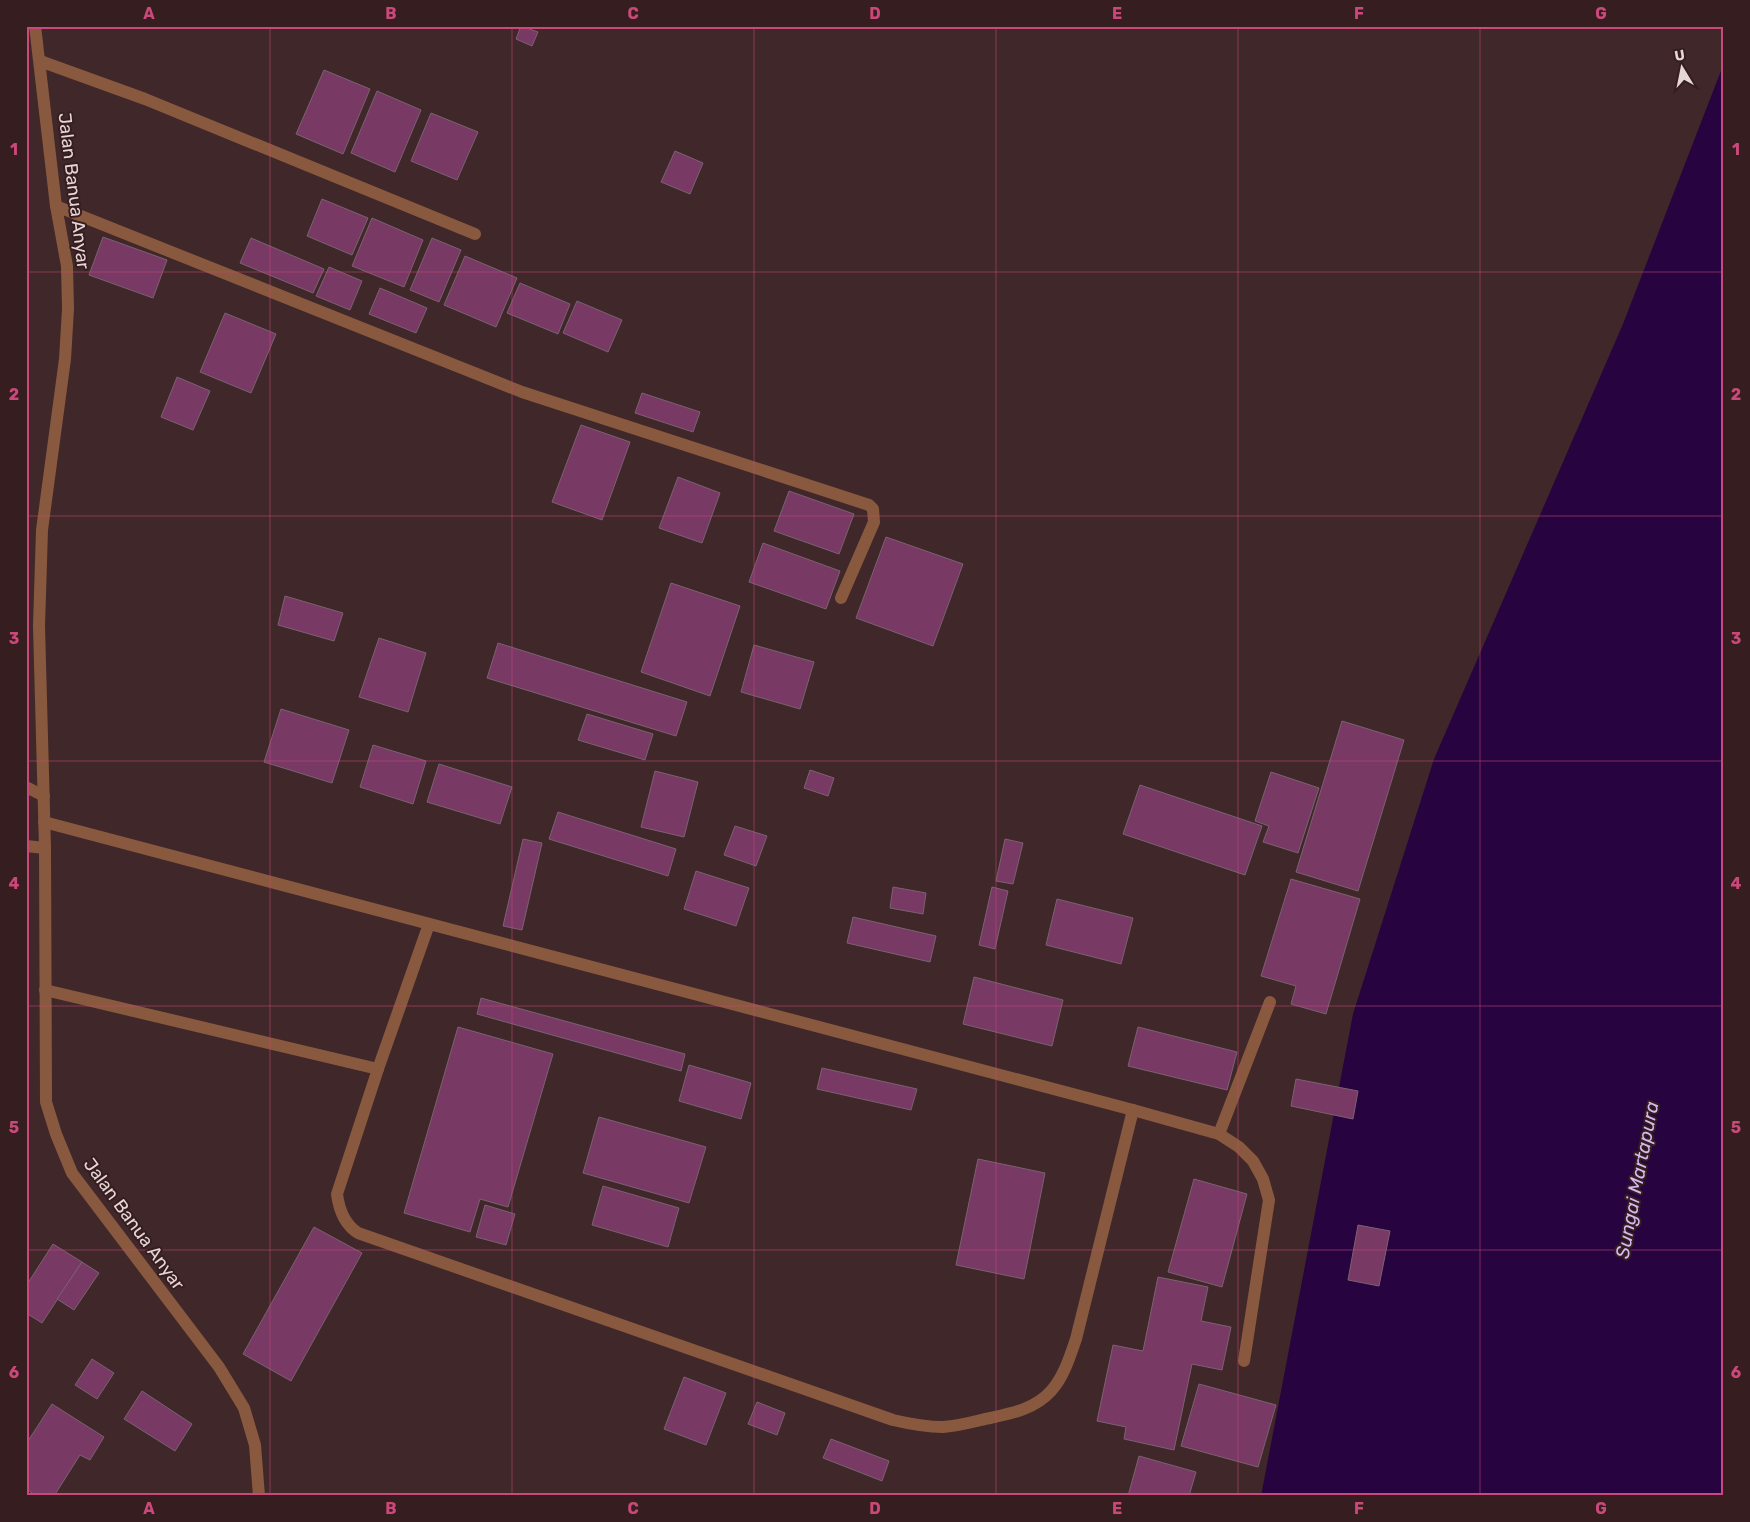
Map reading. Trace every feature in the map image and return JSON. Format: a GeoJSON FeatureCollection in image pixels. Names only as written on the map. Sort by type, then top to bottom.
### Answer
{"type":"FeatureCollection","features":[{"type":"Feature","properties":{"kind":"street","name":"Jalan Banua Anyar"},"geometry":{"type":"LineString","coordinates":[[35,26],[56,206],[67,266],[68,309],[65,359],[42,530],[39,626],[45,848],[46,1102],[56,1134],[72,1173],[219,1367],[244,1408],[255,1445],[259,1496]]}},
{"type":"Feature","properties":{"kind":"street"},"geometry":{"type":"LineString","coordinates":[[40,61],[145,99],[475,234]]}},
{"type":"Feature","properties":{"kind":"street"},"geometry":{"type":"LineString","coordinates":[[56,206],[522,392],[869,505],[873,509],[874,522],[841,598]]}},
{"type":"Feature","properties":{"kind":"street"},"geometry":{"type":"LineString","coordinates":[[26,787],[44,796]]}},
{"type":"Feature","properties":{"kind":"street"},"geometry":{"type":"LineString","coordinates":[[44,822],[1219,1134],[1239,1147],[1253,1161],[1263,1179],[1269,1200],[1244,1361]]}},
{"type":"Feature","properties":{"kind":"street"},"geometry":{"type":"LineString","coordinates":[[26,846],[45,848]]}},
{"type":"Feature","properties":{"kind":"street"},"geometry":{"type":"LineString","coordinates":[[429,924],[378,1069],[337,1194],[339,1210],[351,1229],[367,1237],[893,1420],[925,1426],[943,1427],[964,1424],[1015,1413],[1041,1401],[1053,1389],[1063,1373],[1076,1339],[1133,1110]]}},
{"type":"Feature","properties":{"kind":"street"},"geometry":{"type":"LineString","coordinates":[[45,990],[378,1069]]}},
{"type":"Feature","properties":{"kind":"street"},"geometry":{"type":"LineString","coordinates":[[1219,1134],[1270,1002]]}},
{"type":"Feature","properties":{"kind":"water","name":"Sungai Martapura"},"geometry":{"type":"Polygon","coordinates":[[[1724,63],[1724,1496],[1261,1496],[1353,1014],[1434,759],[1623,324],[1724,63]]]}},
{"type":"Feature","properties":{"kind":"building"},"geometry":{"type":"Polygon","coordinates":[[[521,26],[538,32],[532,46],[516,39],[521,26]]]}},
{"type":"Feature","properties":{"kind":"building"},"geometry":{"type":"Polygon","coordinates":[[[324,70],[370,89],[343,154],[296,134],[324,70]]]}},
{"type":"Feature","properties":{"kind":"building"},"geometry":{"type":"Polygon","coordinates":[[[377,91],[421,110],[395,172],[351,153],[377,91]]]}},
{"type":"Feature","properties":{"kind":"building"},"geometry":{"type":"Polygon","coordinates":[[[431,113],[478,132],[457,180],[411,161],[431,113]]]}},
{"type":"Feature","properties":{"kind":"building"},"geometry":{"type":"Polygon","coordinates":[[[675,151],[703,163],[690,194],[661,182],[675,151]]]}},
{"type":"Feature","properties":{"kind":"building"},"geometry":{"type":"Polygon","coordinates":[[[322,199],[368,218],[352,255],[307,236],[322,199]]]}},
{"type":"Feature","properties":{"kind":"building"},"geometry":{"type":"Polygon","coordinates":[[[372,218],[423,240],[404,287],[352,266],[372,218]]]}},
{"type":"Feature","properties":{"kind":"building"},"geometry":{"type":"Polygon","coordinates":[[[103,237],[167,260],[153,298],[89,275],[103,237]]]}},
{"type":"Feature","properties":{"kind":"building"},"geometry":{"type":"Polygon","coordinates":[[[251,238],[324,269],[313,293],[240,263],[251,238]]]}},
{"type":"Feature","properties":{"kind":"building"},"geometry":{"type":"Polygon","coordinates":[[[432,238],[461,250],[439,302],[410,290],[432,238]]]}},
{"type":"Feature","properties":{"kind":"building"},"geometry":{"type":"Polygon","coordinates":[[[465,256],[517,278],[496,327],[444,305],[465,256]]]}},
{"type":"Feature","properties":{"kind":"building"},"geometry":{"type":"Polygon","coordinates":[[[329,267],[362,281],[350,310],[316,296],[329,267]]]}},
{"type":"Feature","properties":{"kind":"building"},"geometry":{"type":"Polygon","coordinates":[[[520,283],[570,304],[558,334],[507,313],[520,283]]]}},
{"type":"Feature","properties":{"kind":"building"},"geometry":{"type":"Polygon","coordinates":[[[380,288],[427,308],[416,333],[369,314],[380,288]]]}},
{"type":"Feature","properties":{"kind":"building"},"geometry":{"type":"Polygon","coordinates":[[[577,301],[622,320],[608,352],[563,333],[577,301]]]}},
{"type":"Feature","properties":{"kind":"building"},"geometry":{"type":"Polygon","coordinates":[[[225,313],[276,334],[251,393],[200,372],[225,313]]]}},
{"type":"Feature","properties":{"kind":"building"},"geometry":{"type":"Polygon","coordinates":[[[177,377],[210,391],[193,430],[161,417],[177,377]]]}},
{"type":"Feature","properties":{"kind":"building"},"geometry":{"type":"Polygon","coordinates":[[[642,393],[700,412],[693,432],[635,413],[642,393]]]}},
{"type":"Feature","properties":{"kind":"building"},"geometry":{"type":"Polygon","coordinates":[[[581,425],[630,442],[602,520],[552,502],[581,425]]]}},
{"type":"Feature","properties":{"kind":"building"},"geometry":{"type":"Polygon","coordinates":[[[678,477],[720,493],[702,543],[659,528],[678,477]]]}},
{"type":"Feature","properties":{"kind":"building"},"geometry":{"type":"Polygon","coordinates":[[[789,491],[854,514],[839,554],[774,531],[789,491]]]}},
{"type":"Feature","properties":{"kind":"building"},"geometry":{"type":"Polygon","coordinates":[[[886,537],[963,564],[933,646],[856,618],[886,537]]]}},
{"type":"Feature","properties":{"kind":"building"},"geometry":{"type":"Polygon","coordinates":[[[763,543],[840,571],[826,609],[749,582],[763,543]]]}},
{"type":"Feature","properties":{"kind":"building"},"geometry":{"type":"Polygon","coordinates":[[[671,583],[740,606],[710,696],[641,672],[671,583]]]}},
{"type":"Feature","properties":{"kind":"building"},"geometry":{"type":"Polygon","coordinates":[[[285,596],[343,613],[334,641],[278,625],[285,596]]]}},
{"type":"Feature","properties":{"kind":"building"},"geometry":{"type":"Polygon","coordinates":[[[379,638],[426,653],[408,712],[359,697],[379,638]]]}},
{"type":"Feature","properties":{"kind":"building"},"geometry":{"type":"Polygon","coordinates":[[[498,643],[687,702],[676,736],[487,678],[498,643]]]}},
{"type":"Feature","properties":{"kind":"building"},"geometry":{"type":"Polygon","coordinates":[[[754,645],[814,662],[800,709],[741,692],[754,645]]]}},
{"type":"Feature","properties":{"kind":"building"},"geometry":{"type":"Polygon","coordinates":[[[281,709],[349,730],[332,783],[264,762],[281,709]]]}},
{"type":"Feature","properties":{"kind":"building"},"geometry":{"type":"Polygon","coordinates":[[[587,714],[653,734],[645,760],[578,740],[587,714]]]}},
{"type":"Feature","properties":{"kind":"building"},"geometry":{"type":"Polygon","coordinates":[[[1342,721],[1404,740],[1358,891],[1296,872],[1342,721]]]}},
{"type":"Feature","properties":{"kind":"building"},"geometry":{"type":"Polygon","coordinates":[[[373,745],[426,761],[413,804],[360,787],[373,745]]]}},
{"type":"Feature","properties":{"kind":"building"},"geometry":{"type":"Polygon","coordinates":[[[439,764],[512,787],[500,824],[427,802],[439,764]]]}},
{"type":"Feature","properties":{"kind":"building"},"geometry":{"type":"Polygon","coordinates":[[[810,770],[834,778],[828,796],[804,788],[810,770]]]}},
{"type":"Feature","properties":{"kind":"building"},"geometry":{"type":"Polygon","coordinates":[[[655,771],[698,782],[684,837],[641,827],[655,771]]]}},
{"type":"Feature","properties":{"kind":"building"},"geometry":{"type":"Polygon","coordinates":[[[1271,772],[1319,788],[1298,853],[1263,842],[1269,826],[1255,821],[1271,772]]]}},
{"type":"Feature","properties":{"kind":"building"},"geometry":{"type":"Polygon","coordinates":[[[1140,785],[1262,826],[1245,875],[1123,834],[1140,785]]]}},
{"type":"Feature","properties":{"kind":"building"},"geometry":{"type":"Polygon","coordinates":[[[558,812],[676,849],[668,876],[549,839],[558,812]]]}},
{"type":"Feature","properties":{"kind":"building"},"geometry":{"type":"Polygon","coordinates":[[[735,826],[767,836],[756,866],[724,855],[735,826]]]}},
{"type":"Feature","properties":{"kind":"building"},"geometry":{"type":"Polygon","coordinates":[[[523,839],[542,843],[522,930],[503,926],[523,839]]]}},
{"type":"Feature","properties":{"kind":"building"},"geometry":{"type":"Polygon","coordinates":[[[1005,839],[1023,843],[1013,884],[996,881],[1005,839]]]}},
{"type":"Feature","properties":{"kind":"building"},"geometry":{"type":"Polygon","coordinates":[[[696,871],[749,888],[736,926],[684,909],[696,871]]]}},
{"type":"Feature","properties":{"kind":"building"},"geometry":{"type":"Polygon","coordinates":[[[1291,879],[1360,899],[1326,1014],[1291,1004],[1296,986],[1261,976],[1291,879]]]}},
{"type":"Feature","properties":{"kind":"building"},"geometry":{"type":"Polygon","coordinates":[[[893,887],[926,893],[923,914],[890,908],[893,887]]]}},
{"type":"Feature","properties":{"kind":"building"},"geometry":{"type":"Polygon","coordinates":[[[992,887],[1008,891],[995,949],[979,945],[992,887]]]}},
{"type":"Feature","properties":{"kind":"building"},"geometry":{"type":"Polygon","coordinates":[[[1057,899],[1133,918],[1121,964],[1046,945],[1057,899]]]}},
{"type":"Feature","properties":{"kind":"building"},"geometry":{"type":"Polygon","coordinates":[[[853,917],[936,936],[930,962],[847,943],[853,917]]]}},
{"type":"Feature","properties":{"kind":"building"},"geometry":{"type":"Polygon","coordinates":[[[974,977],[1063,1000],[1052,1046],[963,1024],[974,977]]]}},
{"type":"Feature","properties":{"kind":"building"},"geometry":{"type":"Polygon","coordinates":[[[481,998],[685,1054],[681,1071],[477,1014],[481,998]]]}},
{"type":"Feature","properties":{"kind":"building"},"geometry":{"type":"Polygon","coordinates":[[[458,1027],[553,1054],[508,1207],[480,1199],[470,1232],[404,1213],[458,1027]]]}},
{"type":"Feature","properties":{"kind":"building"},"geometry":{"type":"Polygon","coordinates":[[[1138,1027],[1237,1052],[1227,1090],[1128,1066],[1138,1027]]]}},
{"type":"Feature","properties":{"kind":"building"},"geometry":{"type":"Polygon","coordinates":[[[689,1065],[751,1083],[741,1119],[679,1101],[689,1065]]]}},
{"type":"Feature","properties":{"kind":"building"},"geometry":{"type":"Polygon","coordinates":[[[822,1068],[917,1089],[911,1110],[817,1089],[822,1068]]]}},
{"type":"Feature","properties":{"kind":"building"},"geometry":{"type":"Polygon","coordinates":[[[1296,1079],[1358,1091],[1353,1119],[1291,1106],[1296,1079]]]}},
{"type":"Feature","properties":{"kind":"building"},"geometry":{"type":"Polygon","coordinates":[[[599,1117],[706,1147],[689,1203],[583,1173],[599,1117]]]}},
{"type":"Feature","properties":{"kind":"building"},"geometry":{"type":"Polygon","coordinates":[[[978,1159],[1045,1173],[1024,1279],[956,1265],[978,1159]]]}},
{"type":"Feature","properties":{"kind":"building"},"geometry":{"type":"Polygon","coordinates":[[[1194,1179],[1247,1194],[1222,1287],[1168,1272],[1194,1179]]]}},
{"type":"Feature","properties":{"kind":"building"},"geometry":{"type":"Polygon","coordinates":[[[603,1186],[679,1208],[668,1247],[592,1225],[603,1186]]]}},
{"type":"Feature","properties":{"kind":"building"},"geometry":{"type":"Polygon","coordinates":[[[485,1205],[515,1214],[506,1245],[476,1237],[485,1205]]]}},
{"type":"Feature","properties":{"kind":"building"},"geometry":{"type":"Polygon","coordinates":[[[1358,1225],[1390,1231],[1379,1286],[1348,1280],[1358,1225]]]}},
{"type":"Feature","properties":{"kind":"building"},"geometry":{"type":"Polygon","coordinates":[[[314,1227],[362,1253],[291,1381],[243,1354],[314,1227]]]}},
{"type":"Feature","properties":{"kind":"building"},"geometry":{"type":"Polygon","coordinates":[[[53,1244],[82,1262],[42,1323],[26,1313],[26,1286],[53,1244]]]}},
{"type":"Feature","properties":{"kind":"building"},"geometry":{"type":"Polygon","coordinates":[[[82,1262],[99,1273],[74,1310],[57,1299],[82,1262]]]}},
{"type":"Feature","properties":{"kind":"building"},"geometry":{"type":"Polygon","coordinates":[[[1158,1277],[1208,1287],[1201,1321],[1231,1327],[1222,1370],[1192,1364],[1174,1450],[1124,1439],[1126,1427],[1097,1421],[1113,1345],[1143,1351],[1158,1277]]]}},
{"type":"Feature","properties":{"kind":"building"},"geometry":{"type":"Polygon","coordinates":[[[92,1359],[114,1373],[97,1399],[75,1385],[92,1359]]]}},
{"type":"Feature","properties":{"kind":"building"},"geometry":{"type":"Polygon","coordinates":[[[684,1377],[726,1393],[706,1445],[664,1429],[684,1377]]]}},
{"type":"Feature","properties":{"kind":"building"},"geometry":{"type":"Polygon","coordinates":[[[1199,1384],[1276,1405],[1258,1467],[1181,1446],[1199,1384]]]}},
{"type":"Feature","properties":{"kind":"building"},"geometry":{"type":"Polygon","coordinates":[[[142,1391],[192,1424],[175,1451],[124,1419],[142,1391]]]}},
{"type":"Feature","properties":{"kind":"building"},"geometry":{"type":"Polygon","coordinates":[[[757,1402],[785,1413],[777,1435],[748,1424],[757,1402]]]}},
{"type":"Feature","properties":{"kind":"building"},"geometry":{"type":"Polygon","coordinates":[[[52,1404],[104,1437],[90,1460],[80,1455],[54,1496],[37,1496],[26,1489],[26,1444],[52,1404]]]}},
{"type":"Feature","properties":{"kind":"building"},"geometry":{"type":"Polygon","coordinates":[[[831,1439],[889,1461],[882,1481],[823,1458],[831,1439]]]}},
{"type":"Feature","properties":{"kind":"building"},"geometry":{"type":"Polygon","coordinates":[[[1139,1456],[1196,1472],[1189,1496],[1128,1496],[1139,1456]]]}}]}
